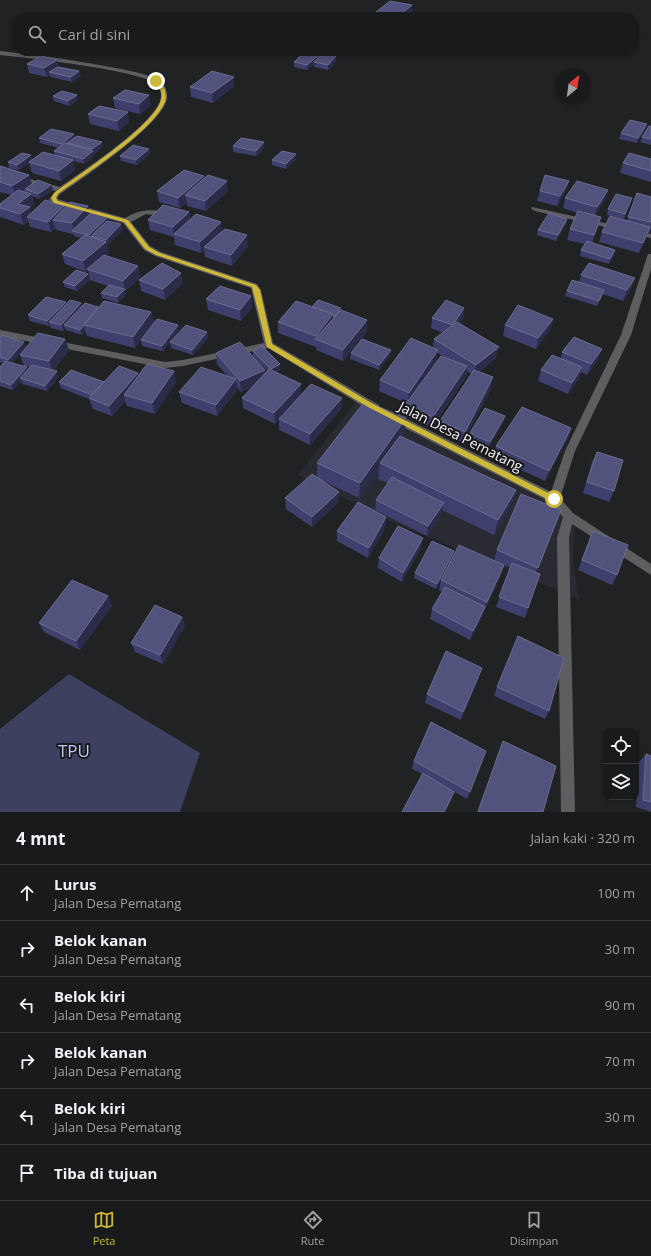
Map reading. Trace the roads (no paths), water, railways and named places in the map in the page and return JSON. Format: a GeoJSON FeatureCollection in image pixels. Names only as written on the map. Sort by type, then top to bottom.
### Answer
{"type":"FeatureCollection","features":[{"type":"Feature","properties":{"kind":"street"},"geometry":{"type":"LineString","coordinates":[[0,53],[12,54]]}},
{"type":"Feature","properties":{"kind":"street"},"geometry":{"type":"LineString","coordinates":[[0,333],[165,365],[183,363],[269,345],[257,290],[254,286],[180,262],[152,251],[138,239],[126,221],[56,202],[53,198],[61,190],[127,141],[155,115],[163,100],[164,92],[161,85],[156,81],[124,72],[64,61],[24,56]]}},
{"type":"Feature","properties":{"kind":"street"},"geometry":{"type":"LineString","coordinates":[[0,173],[61,190]]}},
{"type":"Feature","properties":{"kind":"street"},"geometry":{"type":"LineString","coordinates":[[535,209],[651,236]]}},
{"type":"Feature","properties":{"kind":"street"},"geometry":{"type":"LineString","coordinates":[[126,221],[141,212],[147,211],[177,216]]}},
{"type":"Feature","properties":{"kind":"street"},"geometry":{"type":"LineString","coordinates":[[554,499],[570,451],[626,335],[651,256]]}},
{"type":"Feature","properties":{"kind":"street","name":"Jalan Desa Pematang"},"geometry":{"type":"LineString","coordinates":[[269,345],[370,405],[554,499],[569,516],[651,570]]}},
{"type":"Feature","properties":{"kind":"street"},"geometry":{"type":"LineString","coordinates":[[568,812],[562,538],[569,516]]}},
{"type":"Feature","properties":{"kind":"park label","name":"TPU"},"geometry":{"type":"Point","coordinates":[74,750]}}]}
